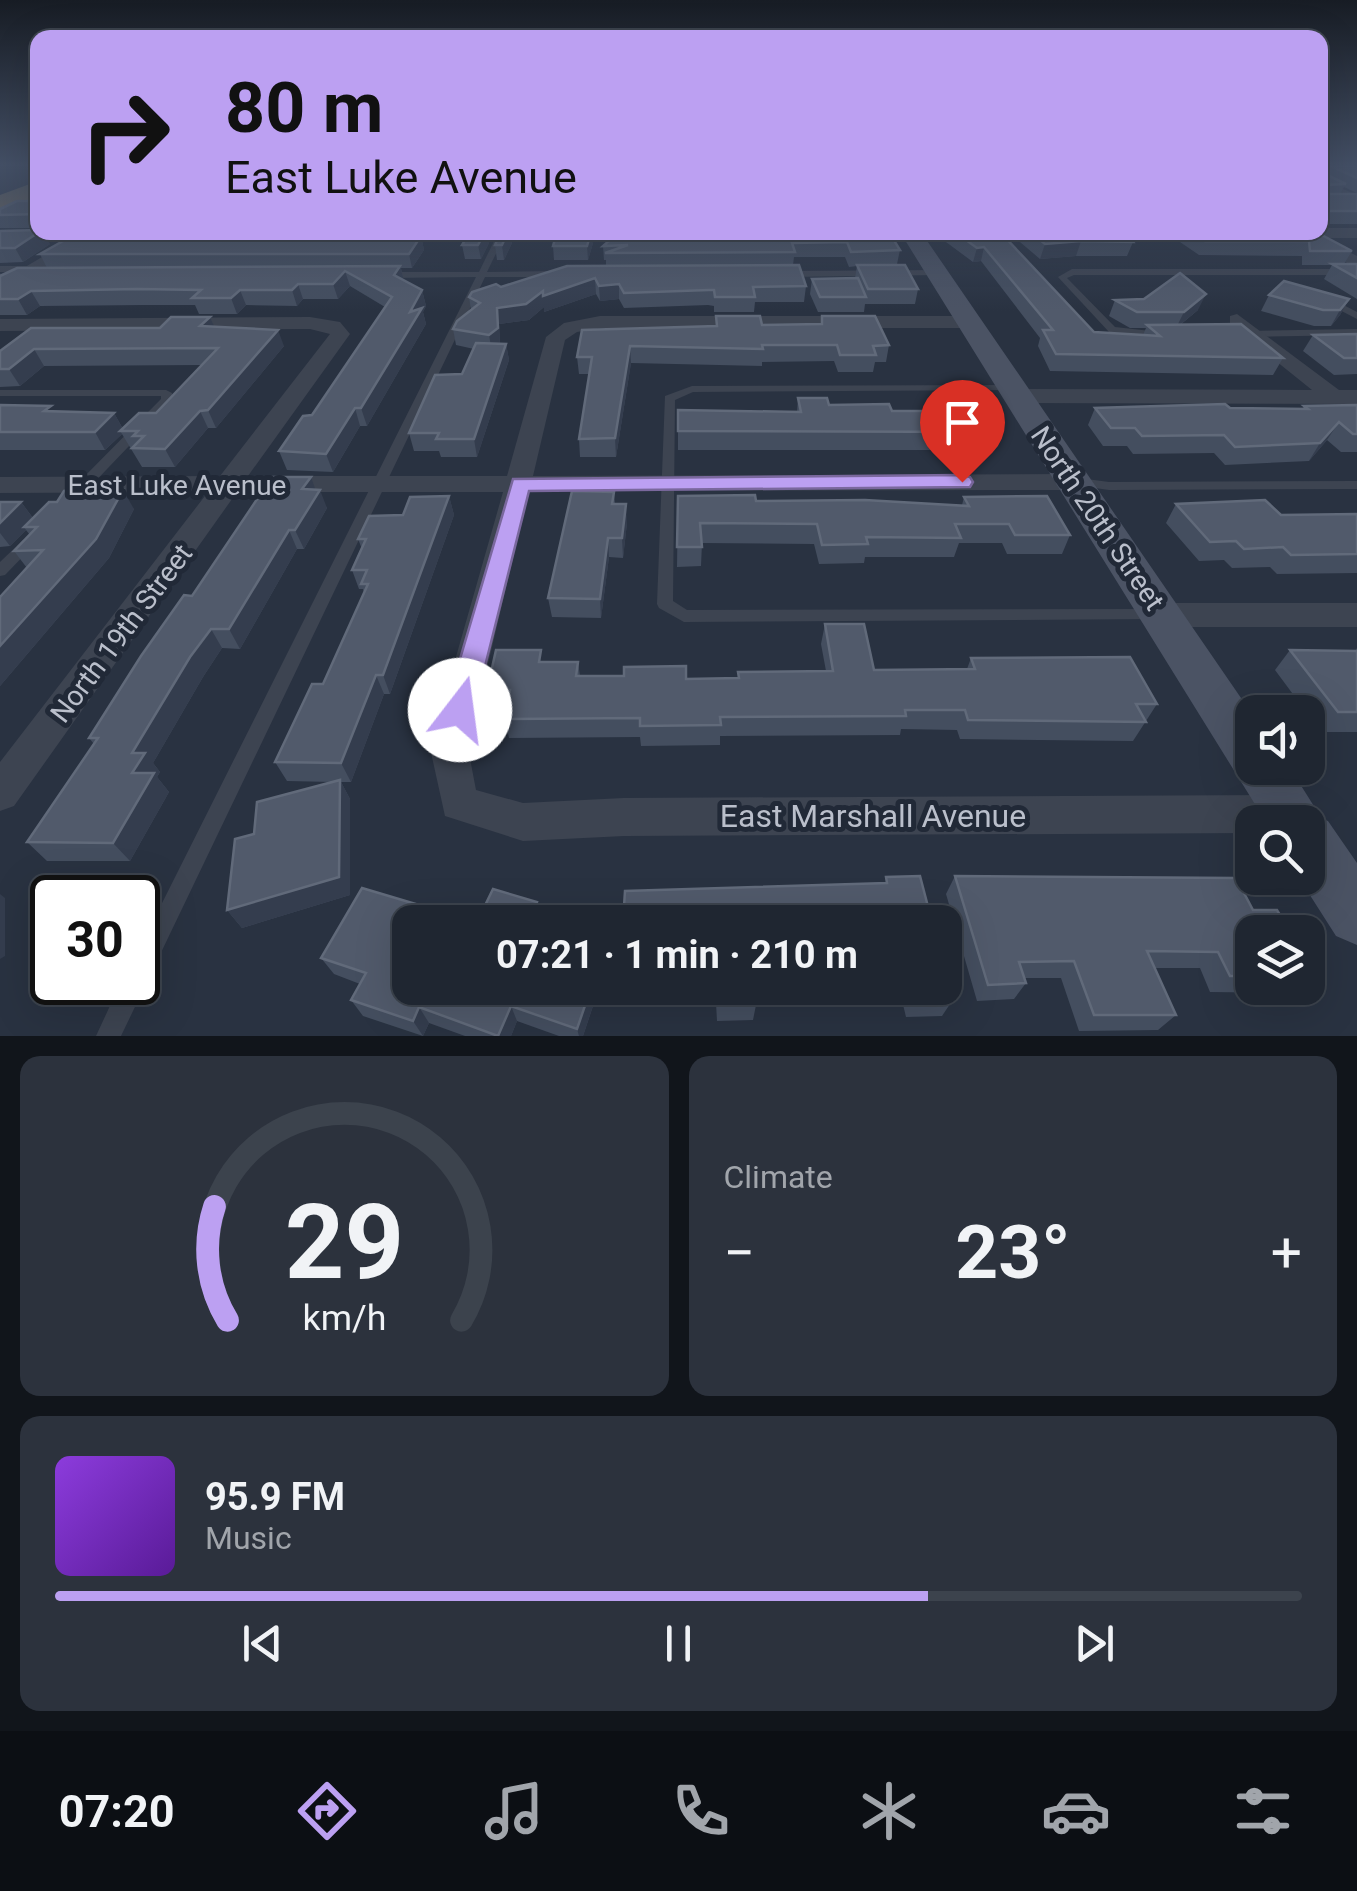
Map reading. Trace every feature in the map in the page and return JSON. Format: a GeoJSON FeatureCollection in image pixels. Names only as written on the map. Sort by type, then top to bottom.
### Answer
{"type":"FeatureCollection","features":[{"type":"Feature","properties":{"kind":"street"},"geometry":{"type":"LineString","coordinates":[[1328,233],[1357,233]]}},
{"type":"Feature","properties":{"kind":"street"},"geometry":{"type":"LineString","coordinates":[[0,236],[30,235]]}},
{"type":"Feature","properties":{"kind":"street"},"geometry":{"type":"LineString","coordinates":[[0,288],[31,274],[80,240]]}},
{"type":"Feature","properties":{"kind":"street","name":"North 20th Street"},"geometry":{"type":"LineString","coordinates":[[915,240],[1235,728]]}},
{"type":"Feature","properties":{"kind":"street"},"geometry":{"type":"LineString","coordinates":[[1314,240],[1357,263]]}},
{"type":"Feature","properties":{"kind":"street"},"geometry":{"type":"LineString","coordinates":[[520,484],[556,337],[572,327],[600,322],[967,322]]}},
{"type":"Feature","properties":{"kind":"street","name":"North 19th Street"},"geometry":{"type":"LineString","coordinates":[[0,324],[310,323],[333,326],[340,334],[0,794]]}},
{"type":"Feature","properties":{"kind":"street"},"geometry":{"type":"LineString","coordinates":[[1242,329],[1346,398]]}},
{"type":"Feature","properties":{"kind":"street"},"geometry":{"type":"LineString","coordinates":[[1014,392],[1346,398]]}},
{"type":"Feature","properties":{"kind":"street","name":"East Luke Avenue"},"geometry":{"type":"LineString","coordinates":[[0,486],[79,491],[232,484],[1073,482]]}},
{"type":"Feature","properties":{"kind":"street","name":"East Marshall Avenue"},"geometry":{"type":"LineString","coordinates":[[520,484],[449,748],[459,803],[523,822],[644,817],[1235,825]]}},
{"type":"Feature","properties":{"kind":"street"},"geometry":{"type":"LineString","coordinates":[[1164,615],[1357,615]]}},
{"type":"Feature","properties":{"kind":"street"},"geometry":{"type":"LineString","coordinates":[[1325,867],[1357,915]]}},
{"type":"Feature","properties":{"kind":"lane"},"geometry":{"type":"LineString","coordinates":[[160,930],[499,240]]}},
{"type":"Feature","properties":{"kind":"lane"},"geometry":{"type":"LineString","coordinates":[[0,268],[31,274]]}},
{"type":"Feature","properties":{"kind":"lane"},"geometry":{"type":"LineString","coordinates":[[1165,334],[1112,330],[1062,277],[1072,272],[1357,272]]}},
{"type":"Feature","properties":{"kind":"lane"},"geometry":{"type":"LineString","coordinates":[[1269,272],[1296,285]]}},
{"type":"Feature","properties":{"kind":"lane"},"geometry":{"type":"LineString","coordinates":[[778,274],[936,273]]}},
{"type":"Feature","properties":{"kind":"lane"},"geometry":{"type":"LineString","coordinates":[[368,275],[562,274]]}},
{"type":"Feature","properties":{"kind":"lane"},"geometry":{"type":"LineString","coordinates":[[1314,294],[1357,316]]}},
{"type":"Feature","properties":{"kind":"lane"},"geometry":{"type":"LineString","coordinates":[[1242,329],[1357,332]]}},
{"type":"Feature","properties":{"kind":"lane"},"geometry":{"type":"LineString","coordinates":[[1014,392],[692,389],[669,398],[665,604],[684,616],[1164,615]]}},
{"type":"Feature","properties":{"kind":"lane"},"geometry":{"type":"LineString","coordinates":[[0,393],[166,393],[167,400],[79,491]]}},
{"type":"Feature","properties":{"kind":"lane"},"geometry":{"type":"LineString","coordinates":[[1073,482],[1108,486],[1357,486]]}},
{"type":"Feature","properties":{"kind":"lane"},"geometry":{"type":"LineString","coordinates":[[0,570],[36,534]]}},
{"type":"Feature","properties":{"kind":"lane"},"geometry":{"type":"LineString","coordinates":[[108,1036],[123,1005]]}},
{"type":"Feature","properties":{"kind":"building"},"geometry":{"type":"Polygon","coordinates":[[[30,230],[30,238],[15,248],[0,248],[0,231],[30,230]]]}},
{"type":"Feature","properties":{"kind":"building"},"geometry":{"type":"Polygon","coordinates":[[[1328,238],[1352,251],[1310,251],[1309,241],[1205,241],[1328,238]]]}},
{"type":"Feature","properties":{"kind":"building"},"geometry":{"type":"Polygon","coordinates":[[[65,240],[418,240],[409,254],[40,254],[65,240]]]}},
{"type":"Feature","properties":{"kind":"building"},"geometry":{"type":"Polygon","coordinates":[[[465,240],[481,240],[478,245],[462,245],[465,240]]]}},
{"type":"Feature","properties":{"kind":"building"},"geometry":{"type":"Polygon","coordinates":[[[555,240],[589,240],[587,246],[553,246],[555,240]]]}},
{"type":"Feature","properties":{"kind":"building"},"geometry":{"type":"Polygon","coordinates":[[[610,240],[894,240],[900,250],[851,252],[847,242],[792,243],[795,252],[605,253],[628,245],[603,246],[610,240]]]}},
{"type":"Feature","properties":{"kind":"building"},"geometry":{"type":"Polygon","coordinates":[[[966,240],[1008,240],[1094,332],[1160,336],[1147,325],[1241,324],[1283,358],[1056,354],[1043,330],[1053,330],[984,247],[977,248],[966,240]]]}},
{"type":"Feature","properties":{"kind":"building"},"geometry":{"type":"Polygon","coordinates":[[[1040,240],[1133,242],[1081,241],[1045,244],[1040,240]]]}},
{"type":"Feature","properties":{"kind":"building"},"geometry":{"type":"Polygon","coordinates":[[[1332,264],[1357,264],[1357,278],[1332,264]]]}},
{"type":"Feature","properties":{"kind":"building"},"geometry":{"type":"Polygon","coordinates":[[[799,265],[806,286],[753,287],[755,297],[715,297],[714,290],[624,293],[619,284],[599,286],[595,278],[543,296],[543,291],[526,304],[497,308],[498,328],[489,335],[453,329],[480,303],[469,297],[472,292],[567,266],[799,265]]]}},
{"type":"Feature","properties":{"kind":"building"},"geometry":{"type":"Polygon","coordinates":[[[857,265],[905,265],[918,289],[868,289],[857,265]]]}},
{"type":"Feature","properties":{"kind":"building"},"geometry":{"type":"Polygon","coordinates":[[[400,266],[394,275],[422,290],[410,312],[422,308],[361,408],[355,408],[326,454],[279,451],[303,416],[312,415],[392,297],[345,271],[333,284],[298,284],[292,290],[240,290],[231,298],[192,298],[201,290],[137,289],[31,291],[18,299],[0,299],[0,276],[17,268],[400,266]]]}},
{"type":"Feature","properties":{"kind":"building"},"geometry":{"type":"Polygon","coordinates":[[[1180,273],[1206,294],[1184,312],[1137,312],[1115,300],[1144,299],[1180,273]]]}},
{"type":"Feature","properties":{"kind":"building"},"geometry":{"type":"Polygon","coordinates":[[[858,278],[866,297],[820,297],[812,279],[858,278]]]}},
{"type":"Feature","properties":{"kind":"building"},"geometry":{"type":"Polygon","coordinates":[[[1284,281],[1349,299],[1340,310],[1323,310],[1269,295],[1284,281]]]}},
{"type":"Feature","properties":{"kind":"building"},"geometry":{"type":"Polygon","coordinates":[[[716,316],[760,316],[762,325],[822,324],[822,316],[875,316],[889,345],[873,346],[876,355],[840,355],[837,345],[762,345],[763,349],[630,346],[615,438],[579,439],[592,357],[577,357],[582,330],[717,326],[716,316]]]}},
{"type":"Feature","properties":{"kind":"building"},"geometry":{"type":"Polygon","coordinates":[[[171,317],[210,317],[200,326],[278,330],[208,410],[200,411],[165,449],[132,448],[144,436],[133,436],[138,431],[120,431],[139,413],[156,413],[218,348],[34,349],[9,369],[0,369],[0,351],[31,328],[160,328],[171,317]]]}},
{"type":"Feature","properties":{"kind":"building"},"geometry":{"type":"Polygon","coordinates":[[[1357,334],[1357,358],[1344,358],[1313,335],[1357,334]]]}},
{"type":"Feature","properties":{"kind":"building"},"geometry":{"type":"Polygon","coordinates":[[[476,343],[506,344],[474,439],[436,439],[439,433],[409,433],[435,375],[462,374],[476,343]]]}},
{"type":"Feature","properties":{"kind":"building"},"geometry":{"type":"Polygon","coordinates":[[[798,398],[827,398],[829,405],[889,404],[892,411],[945,411],[942,404],[983,404],[996,426],[984,426],[987,432],[678,431],[678,410],[801,412],[798,398]]]}},
{"type":"Feature","properties":{"kind":"building"},"geometry":{"type":"Polygon","coordinates":[[[1225,404],[1230,408],[1308,409],[1304,406],[1357,405],[1357,434],[1339,422],[1320,443],[1235,447],[1224,435],[1142,436],[1135,428],[1111,428],[1095,408],[1225,404]]]}},
{"type":"Feature","properties":{"kind":"building"},"geometry":{"type":"Polygon","coordinates":[[[0,405],[114,413],[95,432],[0,432],[0,405]]]}},
{"type":"Feature","properties":{"kind":"building"},"geometry":{"type":"Polygon","coordinates":[[[272,477],[311,477],[302,489],[320,490],[295,530],[289,530],[229,629],[211,629],[190,657],[132,753],[145,753],[132,773],[154,773],[113,843],[27,842],[98,738],[89,738],[141,656],[184,595],[192,596],[272,477]]]}},
{"type":"Feature","properties":{"kind":"building"},"geometry":{"type":"Polygon","coordinates":[[[98,487],[95,493],[123,490],[96,539],[0,646],[0,597],[43,550],[14,551],[37,527],[24,527],[49,502],[57,502],[64,491],[98,487]]]}},
{"type":"Feature","properties":{"kind":"building"},"geometry":{"type":"Polygon","coordinates":[[[572,491],[614,492],[612,504],[626,504],[622,538],[608,538],[600,599],[548,598],[572,491]]]}},
{"type":"Feature","properties":{"kind":"building"},"geometry":{"type":"Polygon","coordinates":[[[755,495],[756,501],[865,500],[969,506],[964,497],[1047,496],[1070,535],[1015,535],[1009,524],[955,524],[961,538],[866,537],[868,544],[822,545],[817,524],[700,523],[702,547],[677,547],[678,496],[755,495]]]}},
{"type":"Feature","properties":{"kind":"building"},"geometry":{"type":"Polygon","coordinates":[[[449,496],[383,675],[376,675],[341,763],[275,762],[312,684],[323,684],[368,584],[361,584],[367,570],[352,570],[366,539],[358,539],[369,516],[403,515],[410,497],[449,496]]]}},
{"type":"Feature","properties":{"kind":"building"},"geometry":{"type":"Polygon","coordinates":[[[1265,500],[1281,515],[1357,514],[1357,554],[1291,555],[1283,547],[1244,549],[1236,541],[1210,542],[1176,504],[1265,500]]]}},
{"type":"Feature","properties":{"kind":"building"},"geometry":{"type":"Polygon","coordinates":[[[0,502],[21,502],[0,523],[0,502]]]}},
{"type":"Feature","properties":{"kind":"building"},"geometry":{"type":"Polygon","coordinates":[[[825,624],[864,624],[874,670],[975,669],[971,658],[1130,657],[1157,704],[1136,704],[1146,722],[968,720],[965,710],[905,710],[906,716],[720,717],[721,725],[640,726],[640,718],[505,719],[510,690],[487,690],[496,650],[541,650],[539,662],[578,662],[576,676],[624,676],[624,667],[686,666],[686,679],[739,678],[738,672],[833,671],[825,624]]]}},
{"type":"Feature","properties":{"kind":"building"},"geometry":{"type":"Polygon","coordinates":[[[1290,650],[1357,651],[1357,712],[1338,712],[1290,650]]]}},
{"type":"Feature","properties":{"kind":"building"},"geometry":{"type":"Polygon","coordinates":[[[340,780],[339,877],[227,910],[235,839],[254,834],[257,802],[340,780]]]}},
{"type":"Feature","properties":{"kind":"building"},"geometry":{"type":"Polygon","coordinates":[[[920,876],[928,905],[624,905],[625,891],[887,883],[886,877],[920,876]]]}},
{"type":"Feature","properties":{"kind":"building"},"geometry":{"type":"Polygon","coordinates":[[[955,876],[1235,878],[1235,895],[1245,895],[1253,910],[1277,910],[1280,915],[1235,915],[1235,976],[1230,976],[1218,952],[1147,951],[1176,1015],[1094,1015],[1074,961],[1019,962],[1026,983],[988,985],[955,876]]]}},
{"type":"Feature","properties":{"kind":"building"},"geometry":{"type":"Polygon","coordinates":[[[362,888],[419,905],[392,905],[392,1005],[585,1005],[577,1029],[511,1006],[498,1036],[419,1007],[413,1021],[351,1000],[366,973],[321,958],[362,888]]]}},
{"type":"Feature","properties":{"kind":"building"},"geometry":{"type":"Polygon","coordinates":[[[493,889],[537,902],[536,905],[485,905],[493,889]]]}},
{"type":"Feature","properties":{"kind":"route"},"geometry":{"type":"LineString","coordinates":[[460,710],[520,484],[962,482]]}}]}
